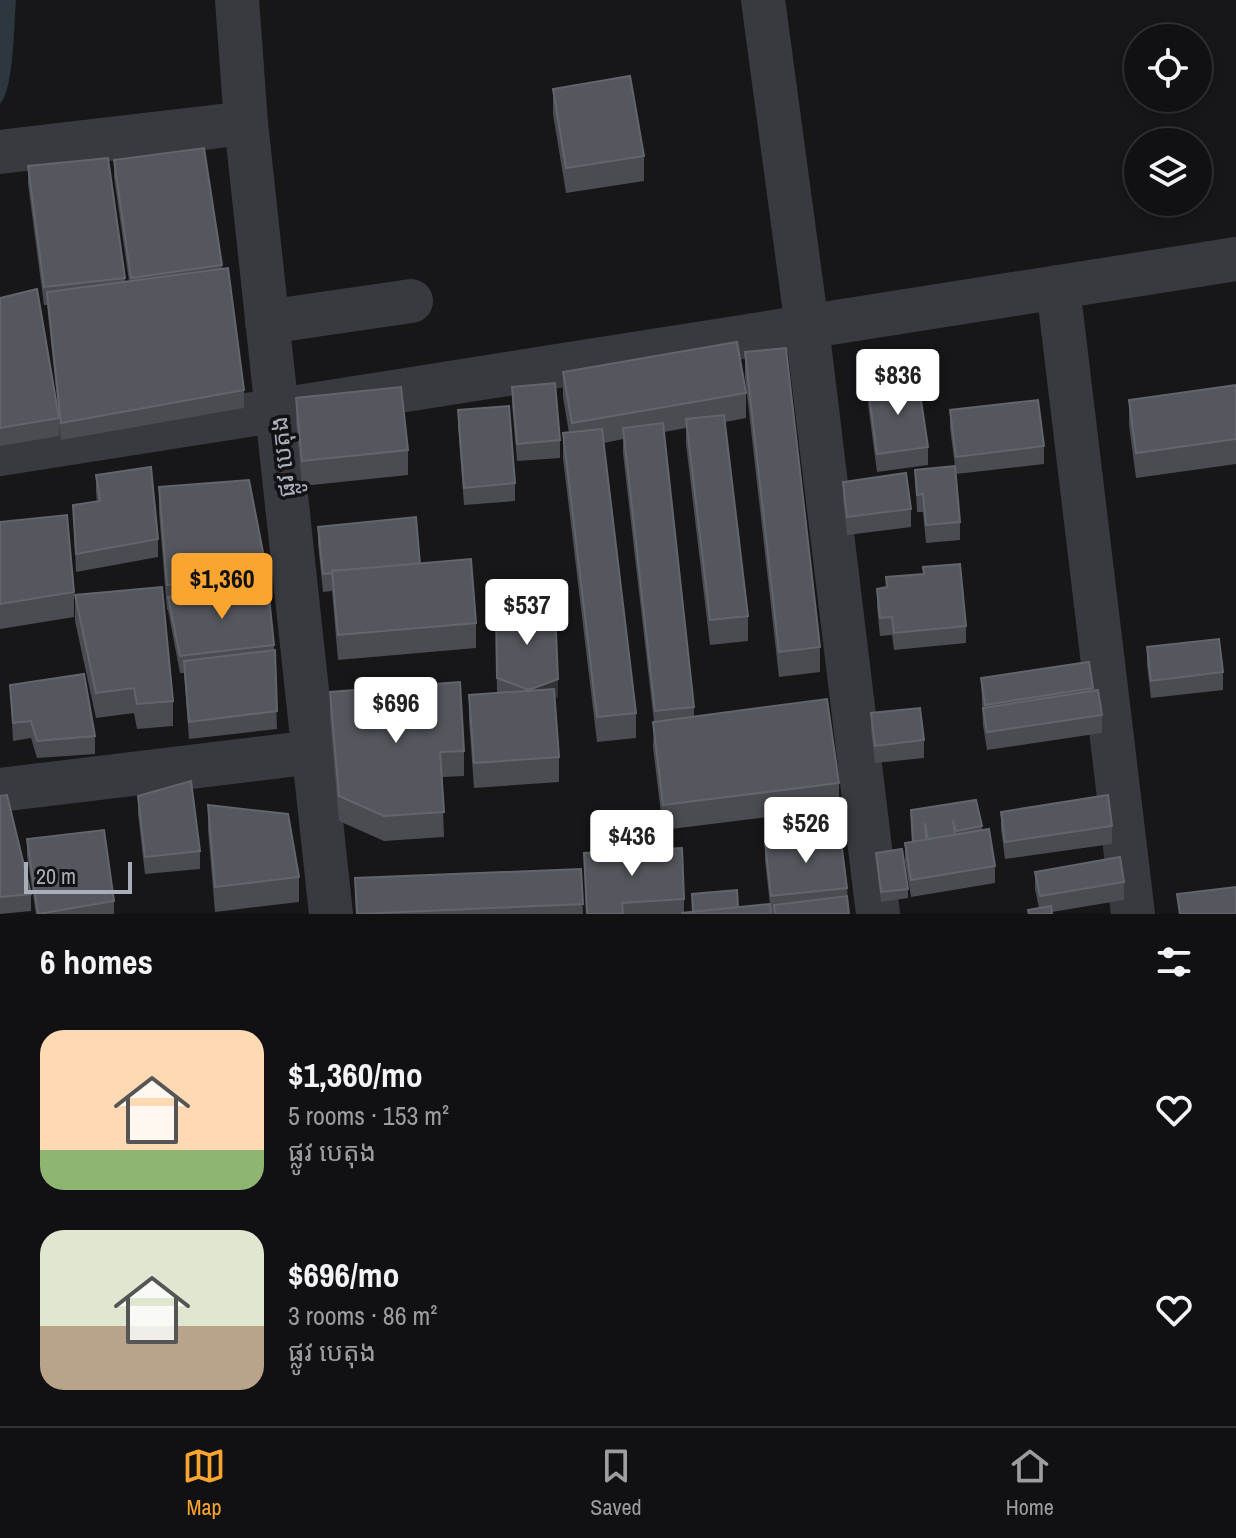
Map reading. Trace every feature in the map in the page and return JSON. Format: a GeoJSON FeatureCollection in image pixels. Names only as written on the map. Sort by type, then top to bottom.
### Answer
{"type":"FeatureCollection","features":[{"type":"Feature","properties":{"kind":"street","name":"ផ្លូវ បេតុង"},"geometry":{"type":"LineString","coordinates":[[237,0],[246,123],[331,914]]}},
{"type":"Feature","properties":{"kind":"street"},"geometry":{"type":"LineString","coordinates":[[763,0],[807,327],[878,914]]}},
{"type":"Feature","properties":{"kind":"street"},"geometry":{"type":"LineString","coordinates":[[0,152],[246,123]]}},
{"type":"Feature","properties":{"kind":"street"},"geometry":{"type":"LineString","coordinates":[[0,454],[1236,259]]}},
{"type":"Feature","properties":{"kind":"street"},"geometry":{"type":"LineString","coordinates":[[1058,287],[1133,914]]}},
{"type":"Feature","properties":{"kind":"street"},"geometry":{"type":"LineString","coordinates":[[267,322],[411,301]]}},
{"type":"Feature","properties":{"kind":"street"},"geometry":{"type":"LineString","coordinates":[[0,790],[314,752]]}},
{"type":"Feature","properties":{"kind":"shaded area"},"geometry":{"type":"Polygon","coordinates":[[[0,0],[16,0],[11,71],[0,104],[0,0]]]}},
{"type":"Feature","properties":{"kind":"building"},"geometry":{"type":"Polygon","coordinates":[[[630,76],[644,156],[566,168],[553,89],[630,76]]]}},
{"type":"Feature","properties":{"kind":"building"},"geometry":{"type":"Polygon","coordinates":[[[204,148],[222,265],[131,278],[114,160],[204,148]]]}},
{"type":"Feature","properties":{"kind":"building"},"geometry":{"type":"Polygon","coordinates":[[[108,158],[125,278],[44,287],[28,166],[108,158]]]}},
{"type":"Feature","properties":{"kind":"building"},"geometry":{"type":"Polygon","coordinates":[[[228,268],[244,390],[61,423],[47,292],[228,268]]]}},
{"type":"Feature","properties":{"kind":"building"},"geometry":{"type":"Polygon","coordinates":[[[37,289],[59,418],[0,428],[0,298],[37,289]]]}},
{"type":"Feature","properties":{"kind":"building"},"geometry":{"type":"Polygon","coordinates":[[[737,342],[746,393],[572,423],[563,372],[737,342]]]}},
{"type":"Feature","properties":{"kind":"building"},"geometry":{"type":"Polygon","coordinates":[[[786,348],[820,647],[779,652],[745,352],[786,348]]]}},
{"type":"Feature","properties":{"kind":"building"},"geometry":{"type":"Polygon","coordinates":[[[918,380],[928,447],[877,454],[868,387],[918,380]]]}},
{"type":"Feature","properties":{"kind":"building"},"geometry":{"type":"Polygon","coordinates":[[[555,383],[560,440],[517,444],[512,387],[555,383]]]}},
{"type":"Feature","properties":{"kind":"building"},"geometry":{"type":"Polygon","coordinates":[[[1236,385],[1236,439],[1136,453],[1129,400],[1236,385]]]}},
{"type":"Feature","properties":{"kind":"building"},"geometry":{"type":"Polygon","coordinates":[[[401,387],[408,450],[302,461],[296,398],[401,387]]]}},
{"type":"Feature","properties":{"kind":"building"},"geometry":{"type":"Polygon","coordinates":[[[1038,400],[1044,446],[956,457],[950,410],[1038,400]]]}},
{"type":"Feature","properties":{"kind":"building"},"geometry":{"type":"Polygon","coordinates":[[[509,406],[515,483],[464,488],[458,410],[509,406]]]}},
{"type":"Feature","properties":{"kind":"building"},"geometry":{"type":"Polygon","coordinates":[[[724,415],[748,616],[710,620],[686,419],[724,415]]]}},
{"type":"Feature","properties":{"kind":"building"},"geometry":{"type":"Polygon","coordinates":[[[663,423],[694,707],[655,711],[623,428],[663,423]]]}},
{"type":"Feature","properties":{"kind":"building"},"geometry":{"type":"Polygon","coordinates":[[[602,429],[636,713],[597,717],[563,433],[602,429]]]}},
{"type":"Feature","properties":{"kind":"building"},"geometry":{"type":"Polygon","coordinates":[[[955,466],[960,522],[926,525],[923,494],[917,495],[915,470],[955,466]]]}},
{"type":"Feature","properties":{"kind":"building"},"geometry":{"type":"Polygon","coordinates":[[[151,467],[158,539],[76,554],[73,505],[100,501],[96,475],[151,467]]]}},
{"type":"Feature","properties":{"kind":"building"},"geometry":{"type":"Polygon","coordinates":[[[906,473],[911,509],[847,517],[843,482],[906,473]]]}},
{"type":"Feature","properties":{"kind":"building"},"geometry":{"type":"Polygon","coordinates":[[[249,480],[267,573],[167,585],[159,487],[249,480]]]}},
{"type":"Feature","properties":{"kind":"building"},"geometry":{"type":"Polygon","coordinates":[[[67,515],[74,592],[0,604],[0,522],[67,515]]]}},
{"type":"Feature","properties":{"kind":"building"},"geometry":{"type":"Polygon","coordinates":[[[416,517],[420,564],[323,574],[318,527],[416,517]]]}},
{"type":"Feature","properties":{"kind":"building"},"geometry":{"type":"Polygon","coordinates":[[[471,559],[476,623],[338,635],[332,571],[471,559]]]}},
{"type":"Feature","properties":{"kind":"building"},"geometry":{"type":"Polygon","coordinates":[[[960,564],[966,626],[894,633],[892,617],[880,618],[877,589],[887,587],[886,577],[924,574],[923,567],[960,564]]]}},
{"type":"Feature","properties":{"kind":"building"},"geometry":{"type":"Polygon","coordinates":[[[162,587],[173,701],[137,704],[134,688],[96,693],[75,595],[162,587]]]}},
{"type":"Feature","properties":{"kind":"building"},"geometry":{"type":"Polygon","coordinates":[[[268,587],[274,645],[180,656],[168,597],[268,587]]]}},
{"type":"Feature","properties":{"kind":"building"},"geometry":{"type":"Polygon","coordinates":[[[555,608],[558,679],[529,690],[497,678],[496,611],[555,608]]]}},
{"type":"Feature","properties":{"kind":"building"},"geometry":{"type":"Polygon","coordinates":[[[1219,639],[1223,672],[1151,681],[1147,647],[1219,639]]]}},
{"type":"Feature","properties":{"kind":"building"},"geometry":{"type":"Polygon","coordinates":[[[275,650],[277,711],[189,722],[184,661],[275,650]]]}},
{"type":"Feature","properties":{"kind":"building"},"geometry":{"type":"Polygon","coordinates":[[[1089,662],[1093,688],[985,705],[981,678],[1089,662]]]}},
{"type":"Feature","properties":{"kind":"building"},"geometry":{"type":"Polygon","coordinates":[[[84,674],[95,736],[37,741],[31,721],[13,723],[10,685],[84,674]]]}},
{"type":"Feature","properties":{"kind":"building"},"geometry":{"type":"Polygon","coordinates":[[[460,682],[464,751],[440,752],[444,812],[384,816],[339,796],[330,692],[460,682]]]}},
{"type":"Feature","properties":{"kind":"building"},"geometry":{"type":"Polygon","coordinates":[[[554,689],[559,757],[474,763],[469,695],[554,689]]]}},
{"type":"Feature","properties":{"kind":"building"},"geometry":{"type":"Polygon","coordinates":[[[1098,690],[1102,715],[987,732],[983,708],[1098,690]]]}},
{"type":"Feature","properties":{"kind":"building"},"geometry":{"type":"Polygon","coordinates":[[[827,699],[839,783],[663,805],[653,722],[827,699]]]}},
{"type":"Feature","properties":{"kind":"building"},"geometry":{"type":"Polygon","coordinates":[[[920,708],[924,740],[875,746],[871,713],[920,708]]]}},
{"type":"Feature","properties":{"kind":"building"},"geometry":{"type":"Polygon","coordinates":[[[191,781],[200,851],[145,857],[138,796],[191,781]]]}},
{"type":"Feature","properties":{"kind":"building"},"geometry":{"type":"Polygon","coordinates":[[[7,795],[31,894],[0,897],[0,796],[7,795]]]}},
{"type":"Feature","properties":{"kind":"building"},"geometry":{"type":"Polygon","coordinates":[[[1108,795],[1112,826],[1005,842],[1001,812],[1108,795]]]}},
{"type":"Feature","properties":{"kind":"building"},"geometry":{"type":"Polygon","coordinates":[[[976,800],[982,826],[956,831],[953,820],[955,835],[928,839],[925,823],[926,840],[913,842],[911,810],[976,800]]]}},
{"type":"Feature","properties":{"kind":"building"},"geometry":{"type":"Polygon","coordinates":[[[208,805],[288,814],[299,877],[215,887],[208,805]]]}},
{"type":"Feature","properties":{"kind":"building"},"geometry":{"type":"Polygon","coordinates":[[[989,829],[995,866],[911,880],[905,843],[989,829]]]}},
{"type":"Feature","properties":{"kind":"building"},"geometry":{"type":"Polygon","coordinates":[[[104,830],[114,901],[38,914],[27,839],[104,830]]]}},
{"type":"Feature","properties":{"kind":"building"},"geometry":{"type":"Polygon","coordinates":[[[840,833],[847,888],[771,896],[765,842],[840,833]]]}},
{"type":"Feature","properties":{"kind":"building"},"geometry":{"type":"Polygon","coordinates":[[[682,848],[684,899],[622,903],[623,914],[587,914],[584,853],[682,848]]]}},
{"type":"Feature","properties":{"kind":"building"},"geometry":{"type":"Polygon","coordinates":[[[902,849],[908,889],[881,892],[876,853],[902,849]]]}},
{"type":"Feature","properties":{"kind":"building"},"geometry":{"type":"Polygon","coordinates":[[[1120,857],[1124,882],[1040,896],[1035,872],[1120,857]]]}},
{"type":"Feature","properties":{"kind":"building"},"geometry":{"type":"Polygon","coordinates":[[[581,869],[583,904],[357,914],[355,878],[581,869]]]}},
{"type":"Feature","properties":{"kind":"building"},"geometry":{"type":"Polygon","coordinates":[[[1236,887],[1236,914],[1180,914],[1177,894],[1236,887]]]}},
{"type":"Feature","properties":{"kind":"building"},"geometry":{"type":"Polygon","coordinates":[[[737,890],[738,907],[693,912],[692,894],[737,890]]]}},
{"type":"Feature","properties":{"kind":"building"},"geometry":{"type":"Polygon","coordinates":[[[847,896],[849,914],[775,914],[774,905],[847,896]]]}},
{"type":"Feature","properties":{"kind":"building"},"geometry":{"type":"Polygon","coordinates":[[[770,904],[771,914],[682,914],[682,913],[770,904]]]}},
{"type":"Feature","properties":{"kind":"building"},"geometry":{"type":"Polygon","coordinates":[[[1051,906],[1052,914],[1029,914],[1028,910],[1051,906]]]}}]}
